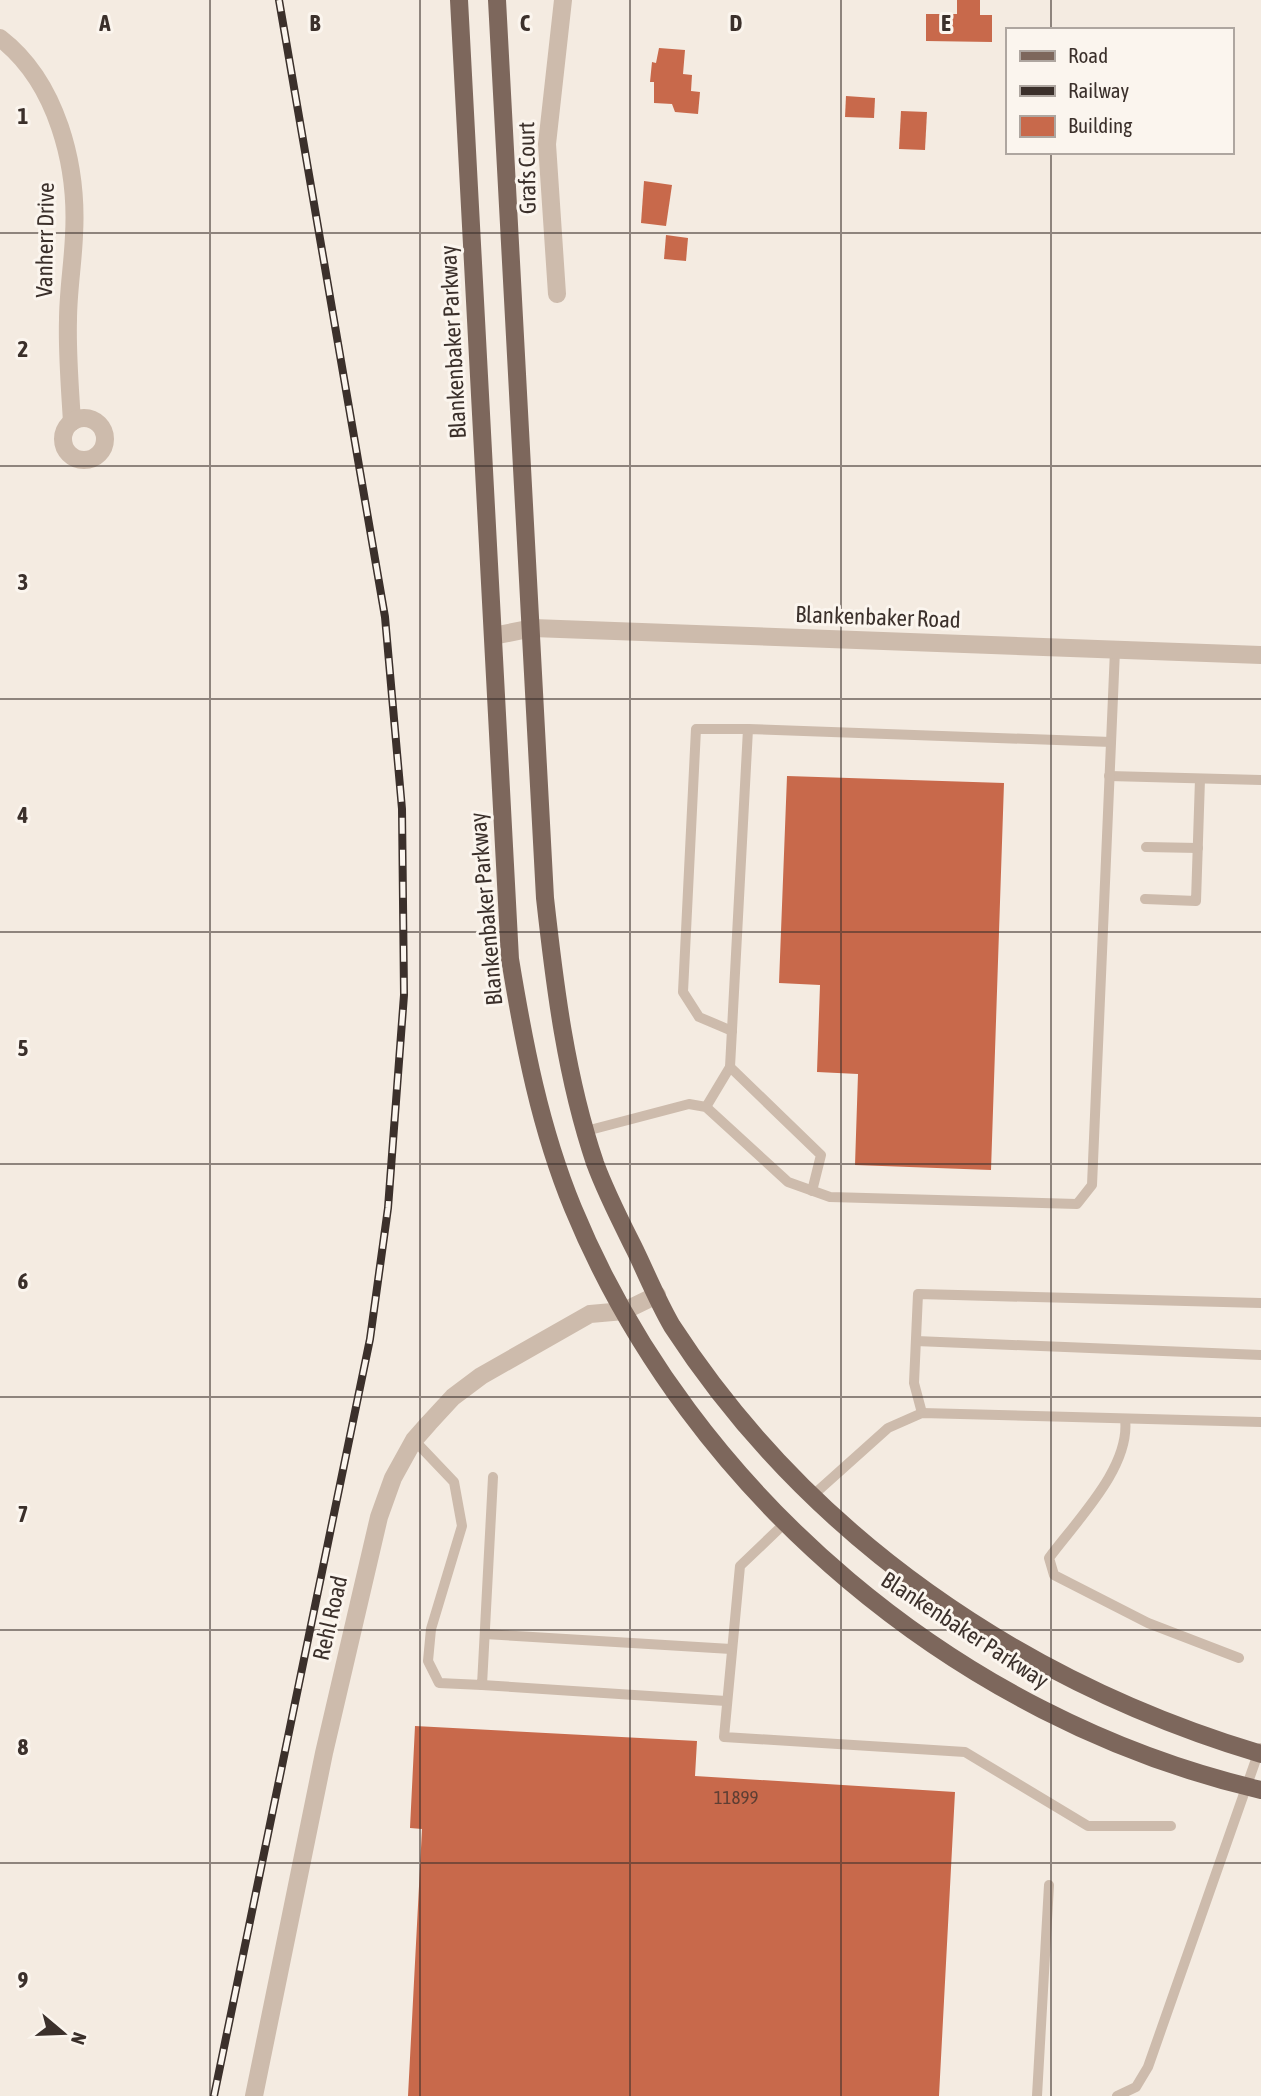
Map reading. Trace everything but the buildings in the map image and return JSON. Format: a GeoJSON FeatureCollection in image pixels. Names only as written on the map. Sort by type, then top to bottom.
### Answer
{"type":"FeatureCollection","features":[{"type":"Feature","properties":{"kind":"main road","name":"Blankenbaker Parkway"},"geometry":{"type":"LineString","coordinates":[[460,0],[510,959],[536,1099],[573,1209],[624,1311],[727,1462],[784,1524],[862,1593],[921,1636],[1027,1702],[1149,1758],[1254,1789]]}},
{"type":"Feature","properties":{"kind":"main road","name":"Blankenbaker Parkway"},"geometry":{"type":"LineString","coordinates":[[497,0],[550,938],[557,1004],[596,1165],[671,1323],[719,1391],[757,1441],[811,1497],[876,1555],[947,1608],[1013,1649],[1070,1678],[1188,1729],[1260,1751]]}},
{"type":"Feature","properties":{"kind":"street","name":"Grafs Court"},"geometry":{"type":"LineString","coordinates":[[558,294],[547,144],[563,0]]}},
{"type":"Feature","properties":{"kind":"street","name":"Vanherr Drive"},"geometry":{"type":"LineString","coordinates":[[0,38],[18,52],[46,94],[69,155],[74,232],[68,320],[72,422]]}},
{"type":"Feature","properties":{"kind":"street","name":"Blankenbaker Road"},"geometry":{"type":"LineString","coordinates":[[493,636],[533,628],[1261,655]]}},
{"type":"Feature","properties":{"kind":"street","name":"Rehl Road"},"geometry":{"type":"LineString","coordinates":[[254,2096],[324,1753],[379,1517],[393,1478],[414,1440],[444,1406],[481,1376],[590,1314],[624,1311],[657,1295]]}},
{"type":"Feature","properties":{"kind":"lane"},"geometry":{"type":"LineString","coordinates":[[586,1131],[689,1104],[706,1107],[788,1182],[830,1197],[1077,1204],[1092,1185],[1115,650]]}},
{"type":"Feature","properties":{"kind":"lane"},"geometry":{"type":"LineString","coordinates":[[732,1031],[699,1017],[683,992],[696,729],[1111,742]]}},
{"type":"Feature","properties":{"kind":"lane"},"geometry":{"type":"LineString","coordinates":[[706,1107],[730,1067],[748,729]]}},
{"type":"Feature","properties":{"kind":"lane"},"geometry":{"type":"LineString","coordinates":[[1109,776],[1261,780]]}},
{"type":"Feature","properties":{"kind":"lane"},"geometry":{"type":"LineString","coordinates":[[1145,899],[1196,901],[1200,779]]}},
{"type":"Feature","properties":{"kind":"lane"},"geometry":{"type":"LineString","coordinates":[[1146,847],[1198,849]]}},
{"type":"Feature","properties":{"kind":"lane"},"geometry":{"type":"LineString","coordinates":[[730,1067],[821,1155],[812,1191]]}},
{"type":"Feature","properties":{"kind":"lane"},"geometry":{"type":"LineString","coordinates":[[922,1413],[914,1383],[918,1294],[1261,1303]]}},
{"type":"Feature","properties":{"kind":"lane"},"geometry":{"type":"LineString","coordinates":[[916,1341],[1261,1355]]}},
{"type":"Feature","properties":{"kind":"lane"},"geometry":{"type":"LineString","coordinates":[[811,1497],[888,1428],[922,1413],[1261,1423]]}},
{"type":"Feature","properties":{"kind":"lane"},"geometry":{"type":"LineString","coordinates":[[1125,1419],[1127,1437],[1119,1461],[1049,1558],[1054,1575],[1148,1623],[1239,1658]]}},
{"type":"Feature","properties":{"kind":"lane"},"geometry":{"type":"LineString","coordinates":[[414,1440],[454,1482],[462,1526],[431,1629],[428,1661],[439,1683],[726,1701]]}},
{"type":"Feature","properties":{"kind":"lane"},"geometry":{"type":"LineString","coordinates":[[482,1685],[493,1477]]}},
{"type":"Feature","properties":{"kind":"lane"},"geometry":{"type":"LineString","coordinates":[[784,1524],[740,1566],[724,1737],[965,1752],[1088,1826],[1171,1826]]}},
{"type":"Feature","properties":{"kind":"lane"},"geometry":{"type":"LineString","coordinates":[[485,1634],[731,1649]]}},
{"type":"Feature","properties":{"kind":"lane"},"geometry":{"type":"LineString","coordinates":[[1117,2096],[1136,2087],[1149,2067],[1254,1789],[1260,1751]]}},
{"type":"Feature","properties":{"kind":"lane"},"geometry":{"type":"LineString","coordinates":[[1037,2096],[1049,1885]]}},
{"type":"Feature","properties":{"kind":"railway"},"geometry":{"type":"LineString","coordinates":[[214,2096],[370,1339],[388,1208],[404,995],[402,809],[385,617],[279,0]]}}]}
